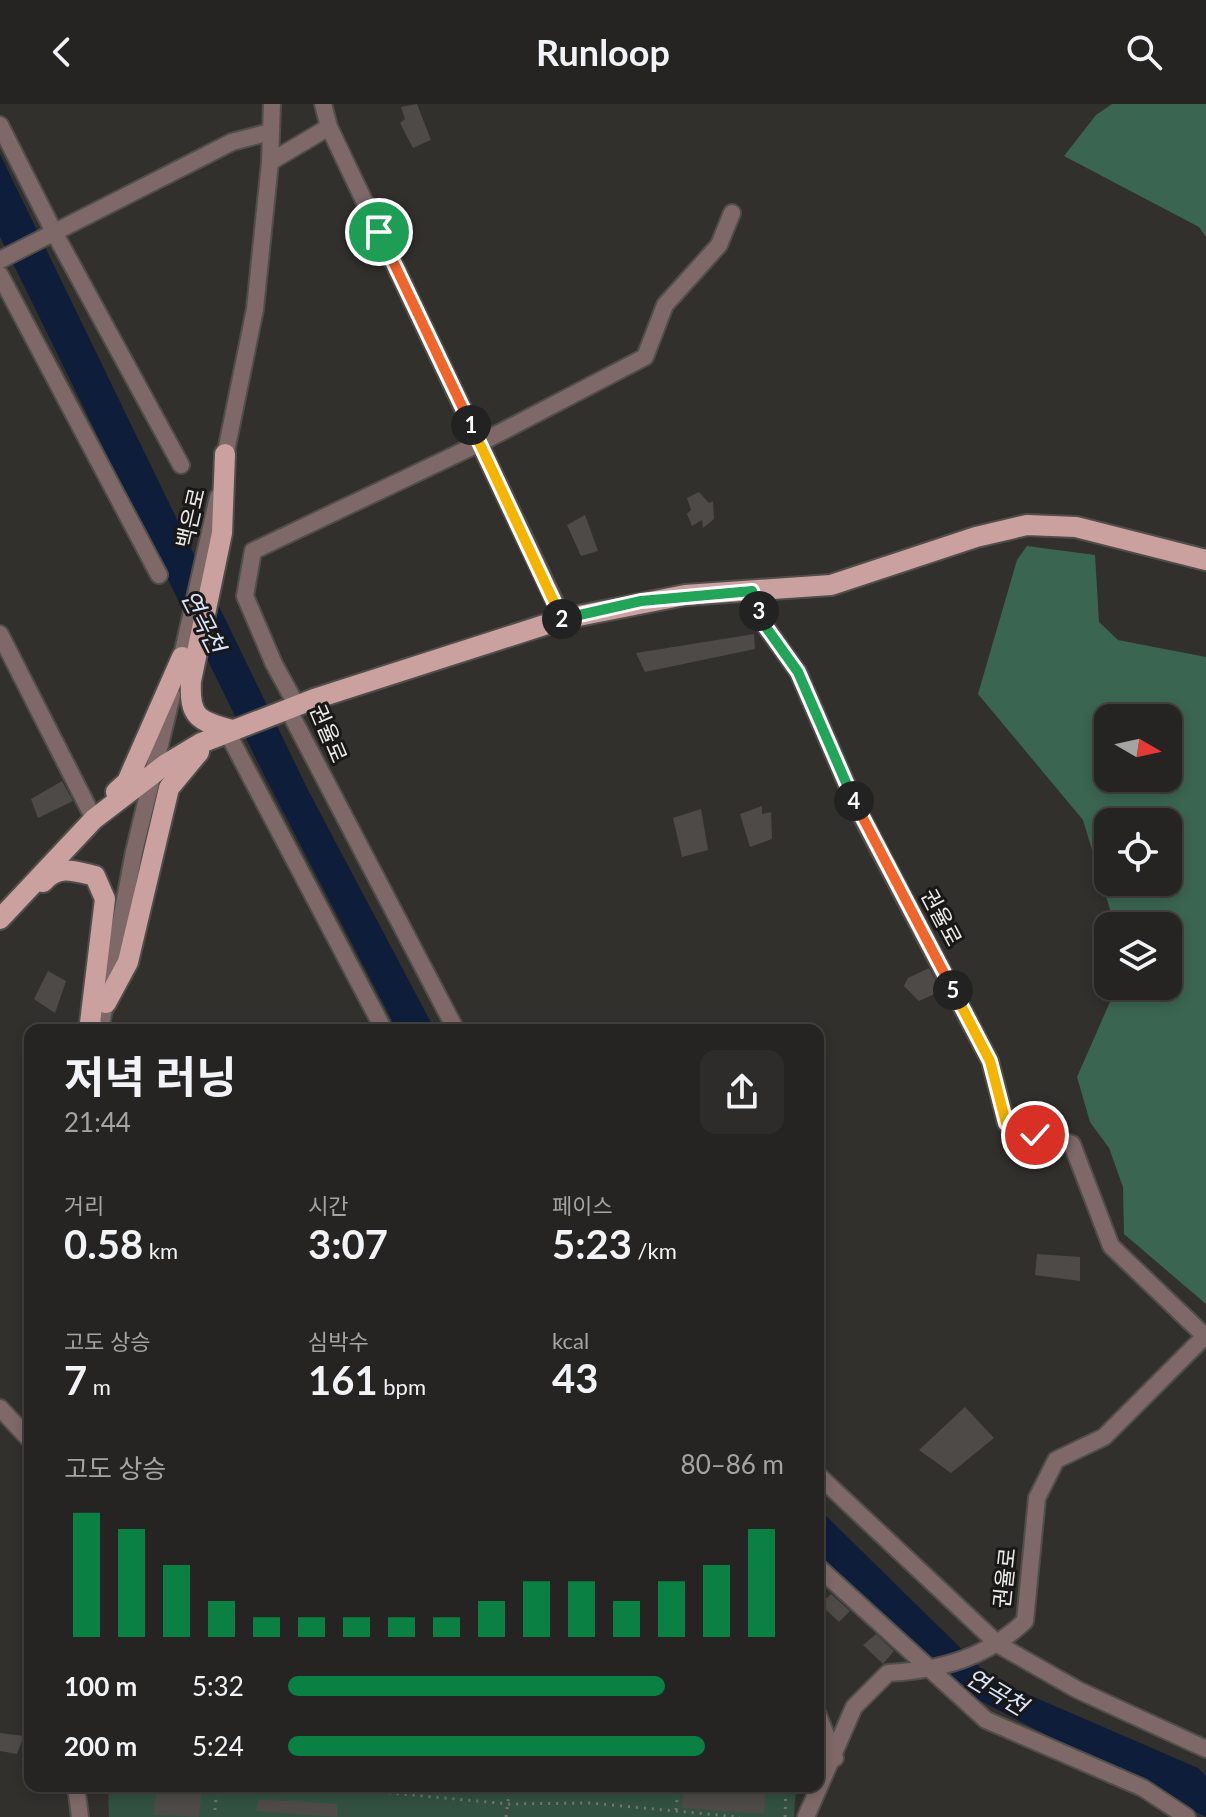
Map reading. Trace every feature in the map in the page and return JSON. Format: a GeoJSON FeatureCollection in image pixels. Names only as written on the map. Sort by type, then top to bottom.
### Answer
{"type":"FeatureCollection","features":[{"type":"Feature","properties":{"kind":"main road"},"geometry":{"type":"LineString","coordinates":[[225,454],[216,531],[189,657],[190,702],[195,713],[207,724],[227,732]]}},
{"type":"Feature","properties":{"kind":"main road","name":"권율로"},"geometry":{"type":"LineString","coordinates":[[292,707],[563,619],[641,601],[847,582],[976,537],[1027,525],[1076,527],[1206,560]]}},
{"type":"Feature","properties":{"kind":"main road"},"geometry":{"type":"LineString","coordinates":[[0,922],[92,816],[127,782],[189,657]]}},
{"type":"Feature","properties":{"kind":"main road"},"geometry":{"type":"LineString","coordinates":[[92,816],[151,775],[227,732],[292,707]]}},
{"type":"Feature","properties":{"kind":"main road"},"geometry":{"type":"LineString","coordinates":[[106,1003],[128,962],[169,788],[227,732]]}},
{"type":"Feature","properties":{"kind":"main road"},"geometry":{"type":"LineString","coordinates":[[0,922],[47,877],[59,870],[95,876],[105,899],[91,1024]]}},
{"type":"Feature","properties":{"kind":"street"},"geometry":{"type":"LineString","coordinates":[[225,454],[255,309],[270,162],[272,104]]}},
{"type":"Feature","properties":{"kind":"street"},"geometry":{"type":"LineString","coordinates":[[323,104],[329,127],[563,619]]}},
{"type":"Feature","properties":{"kind":"street"},"geometry":{"type":"LineString","coordinates":[[0,125],[54,232],[181,465]]}},
{"type":"Feature","properties":{"kind":"street"},"geometry":{"type":"LineString","coordinates":[[270,162],[329,127]]}},
{"type":"Feature","properties":{"kind":"street"},"geometry":{"type":"LineString","coordinates":[[0,260],[232,142],[270,132]]}},
{"type":"Feature","properties":{"kind":"street"},"geometry":{"type":"LineString","coordinates":[[292,707],[245,596],[253,551],[480,443],[645,357],[665,305],[719,245],[732,213]]}},
{"type":"Feature","properties":{"kind":"street"},"geometry":{"type":"LineString","coordinates":[[0,275],[159,575]]}},
{"type":"Feature","properties":{"kind":"street","name":"백은로"},"geometry":{"type":"LineString","coordinates":[[101,1024],[151,775],[189,657],[187,635],[216,531]]}},
{"type":"Feature","properties":{"kind":"street","name":"권율로"},"geometry":{"type":"LineString","coordinates":[[752,591],[763,623],[798,672],[857,808],[990,1061],[1006,1123],[1072,1144],[1111,1246],[1206,1336],[1104,1437],[1056,1460],[1037,1498],[1025,1621],[999,1645],[824,1481]]}},
{"type":"Feature","properties":{"kind":"street"},"geometry":{"type":"LineString","coordinates":[[0,634],[92,816]]}},
{"type":"Feature","properties":{"kind":"street","name":"권율로"},"geometry":{"type":"LineString","coordinates":[[292,707],[453,1024]]}},
{"type":"Feature","properties":{"kind":"street"},"geometry":{"type":"LineString","coordinates":[[227,732],[381,1024]]}},
{"type":"Feature","properties":{"kind":"street"},"geometry":{"type":"LineString","coordinates":[[0,1408],[24,1434]]}},
{"type":"Feature","properties":{"kind":"street"},"geometry":{"type":"LineString","coordinates":[[824,1573],[986,1720],[1143,1788],[1187,1817]]}},
{"type":"Feature","properties":{"kind":"street"},"geometry":{"type":"LineString","coordinates":[[824,1780],[854,1707],[888,1673],[929,1671],[999,1645],[1078,1690],[1206,1749]]}},
{"type":"Feature","properties":{"kind":"street"},"geometry":{"type":"LineString","coordinates":[[824,1730],[835,1758]]}},
{"type":"Feature","properties":{"kind":"street"},"geometry":{"type":"LineString","coordinates":[[77,1792],[80,1817]]}},
{"type":"Feature","properties":{"kind":"street"},"geometry":{"type":"LineString","coordinates":[[806,1817],[818,1792]]}},
{"type":"Feature","properties":{"kind":"path"},"geometry":{"type":"LineString","coordinates":[[215,1810],[216,1792]]}},
{"type":"Feature","properties":{"kind":"path"},"geometry":{"type":"LineString","coordinates":[[381,1792],[509,1804],[590,1803],[740,1817]]}},
{"type":"Feature","properties":{"kind":"path"},"geometry":{"type":"LineString","coordinates":[[506,1817],[510,1792]]}},
{"type":"Feature","properties":{"kind":"path"},"geometry":{"type":"LineString","coordinates":[[676,1811],[678,1792]]}},
{"type":"Feature","properties":{"kind":"path"},"geometry":{"type":"LineString","coordinates":[[785,1817],[786,1792]]}},
{"type":"Feature","properties":{"kind":"green space"},"geometry":{"type":"Polygon","coordinates":[[[1112,104],[1206,104],[1206,237],[1199,227],[1064,156],[1096,115],[1112,104]]]}},
{"type":"Feature","properties":{"kind":"green space"},"geometry":{"type":"Polygon","coordinates":[[[1027,546],[1095,555],[1099,622],[1118,640],[1206,657],[1206,1304],[1124,1234],[1123,1187],[1109,1148],[1090,1122],[1077,1077],[1111,1000],[1182,1000],[1182,912],[1111,912],[1106,896],[1182,896],[1182,808],[1094,808],[1094,856],[1083,820],[978,694],[1017,560],[1027,546]]]}},
{"type":"Feature","properties":{"kind":"green space"},"geometry":{"type":"Polygon","coordinates":[[[108,1792],[796,1792],[794,1817],[109,1817],[108,1792]]]}},
{"type":"Feature","properties":{"kind":"water","name":"연곡천"},"geometry":{"type":"Polygon","coordinates":[[[0,154],[308,790],[432,1024],[394,1024],[263,773],[0,237],[0,154]]]}},
{"type":"Feature","properties":{"kind":"water","name":"연곡천"},"geometry":{"type":"Polygon","coordinates":[[[824,1514],[992,1679],[1198,1768],[1206,1776],[1206,1817],[971,1696],[824,1559],[824,1514]]]}},
{"type":"Feature","properties":{"kind":"building"},"geometry":{"type":"Polygon","coordinates":[[[417,104],[431,140],[413,148],[400,123],[405,119],[401,107],[417,104]]]}},
{"type":"Feature","properties":{"kind":"building"},"geometry":{"type":"Polygon","coordinates":[[[367,234],[380,261],[366,265],[359,239],[367,234]]]}},
{"type":"Feature","properties":{"kind":"building"},"geometry":{"type":"Polygon","coordinates":[[[699,492],[709,503],[713,501],[714,519],[703,528],[702,520],[692,526],[687,514],[691,510],[687,498],[699,492]]]}},
{"type":"Feature","properties":{"kind":"building"},"geometry":{"type":"Polygon","coordinates":[[[585,515],[598,551],[581,556],[567,525],[585,515]]]}},
{"type":"Feature","properties":{"kind":"building"},"geometry":{"type":"Polygon","coordinates":[[[754,634],[755,649],[645,672],[636,653],[754,634]]]}},
{"type":"Feature","properties":{"kind":"building"},"geometry":{"type":"Polygon","coordinates":[[[62,781],[73,801],[38,818],[31,799],[62,781]]]}},
{"type":"Feature","properties":{"kind":"building"},"geometry":{"type":"Polygon","coordinates":[[[762,806],[762,814],[771,812],[772,839],[750,847],[740,814],[762,806]]]}},
{"type":"Feature","properties":{"kind":"building"},"geometry":{"type":"Polygon","coordinates":[[[701,809],[708,850],[682,857],[673,818],[701,809]]]}},
{"type":"Feature","properties":{"kind":"building"},"geometry":{"type":"Polygon","coordinates":[[[929,968],[941,991],[919,1001],[904,986],[908,978],[929,968]]]}},
{"type":"Feature","properties":{"kind":"building"},"geometry":{"type":"Polygon","coordinates":[[[48,971],[66,981],[55,1013],[34,999],[48,971]]]}},
{"type":"Feature","properties":{"kind":"building"},"geometry":{"type":"Polygon","coordinates":[[[1037,1254],[1080,1257],[1080,1281],[1035,1275],[1037,1254]]]}},
{"type":"Feature","properties":{"kind":"building"},"geometry":{"type":"Polygon","coordinates":[[[965,1407],[994,1438],[951,1473],[919,1450],[965,1407]]]}},
{"type":"Feature","properties":{"kind":"building"},"geometry":{"type":"Polygon","coordinates":[[[831,1594],[850,1611],[839,1622],[824,1608],[824,1600],[831,1594]]]}},
{"type":"Feature","properties":{"kind":"building"},"geometry":{"type":"Polygon","coordinates":[[[876,1634],[894,1651],[883,1664],[863,1645],[876,1634]]]}},
{"type":"Feature","properties":{"kind":"building"},"geometry":{"type":"Polygon","coordinates":[[[0,1733],[24,1736],[17,1754],[0,1751],[0,1733]]]}},
{"type":"Feature","properties":{"kind":"building"},"geometry":{"type":"Polygon","coordinates":[[[156,1792],[202,1792],[199,1817],[154,1815],[156,1792]]]}},
{"type":"Feature","properties":{"kind":"building"},"geometry":{"type":"Polygon","coordinates":[[[683,1792],[766,1792],[764,1814],[682,1808],[683,1792]]]}},
{"type":"Feature","properties":{"kind":"building"},"geometry":{"type":"Polygon","coordinates":[[[259,1799],[337,1804],[337,1817],[256,1811],[259,1799]]]}},
{"type":"Feature","properties":{"kind":"route"},"geometry":{"type":"LineString","coordinates":[[379,232],[563,619],[641,601],[752,591],[763,623],[798,672],[857,808],[990,1061],[1006,1123],[1035,1135]]}}]}
